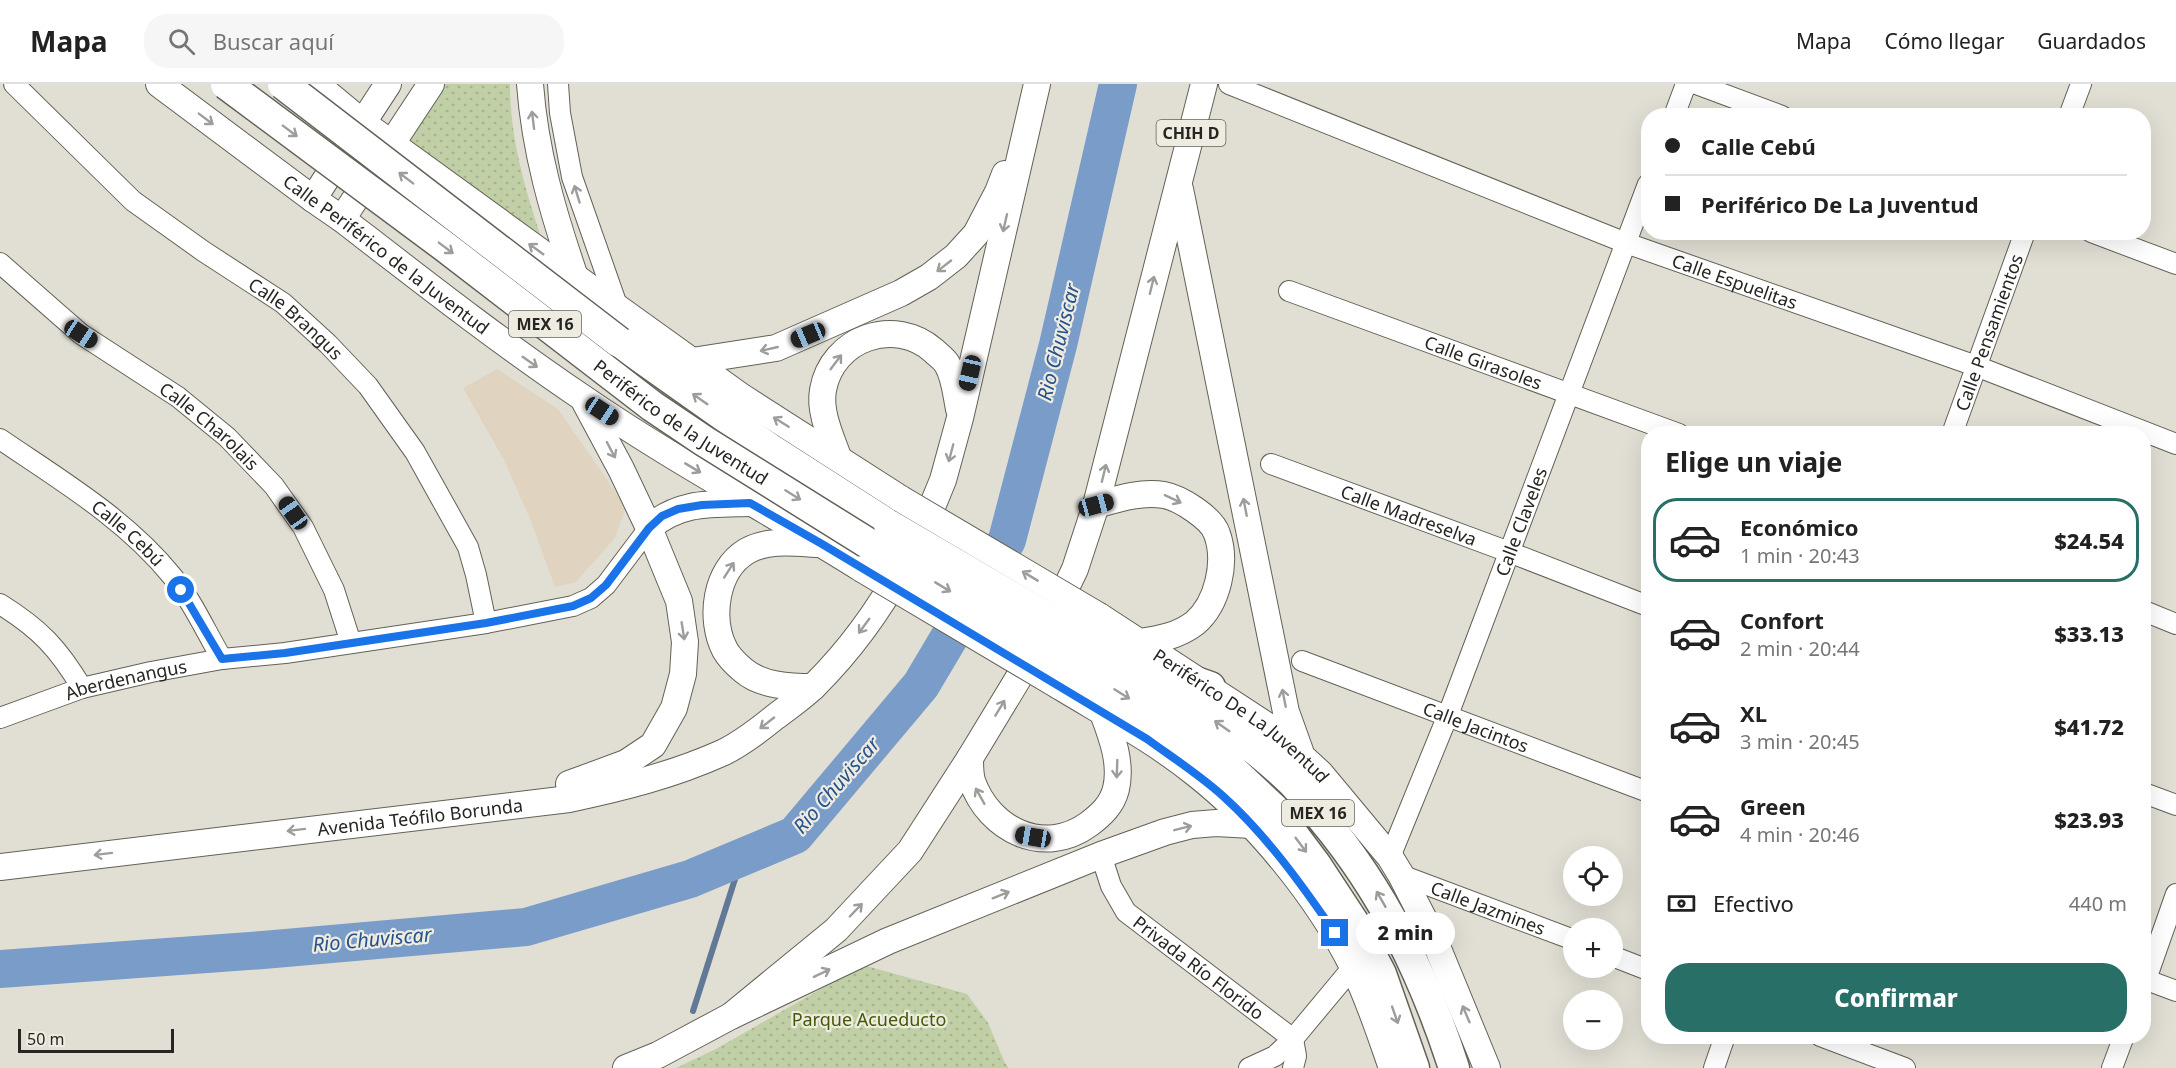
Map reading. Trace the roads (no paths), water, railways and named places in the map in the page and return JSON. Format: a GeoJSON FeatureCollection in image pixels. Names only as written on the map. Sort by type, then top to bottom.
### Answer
{"type":"FeatureCollection","features":[{"type":"Feature","properties":{"kind":"highway","name":"Periférico de la Juventud"},"geometry":{"type":"LineString","coordinates":[[226,84],[444,246],[652,406],[704,441],[874,547],[1084,651]]}},
{"type":"Feature","properties":{"kind":"highway","name":"Periférico de la Juventud"},"geometry":{"type":"LineString","coordinates":[[283,84],[619,342],[769,448],[895,512]]}},
{"type":"Feature","properties":{"kind":"highway","name":"MEX 16"},"geometry":{"type":"LineString","coordinates":[[895,512],[1084,651],[1164,720],[1224,762],[1274,809],[1316,865],[1356,926],[1381,974],[1414,1068]]}},
{"type":"Feature","properties":{"kind":"highway"},"geometry":{"type":"LineString","coordinates":[[1084,651],[1210,687]]}},
{"type":"Feature","properties":{"kind":"highway","name":"Periférico De La Juventud"},"geometry":{"type":"LineString","coordinates":[[1084,651],[1185,700],[1247,744],[1300,791],[1338,837],[1380,897],[1406,947],[1438,1018],[1454,1068]]}},
{"type":"Feature","properties":{"kind":"main road","name":"Calle Periférico de la Juventud"},"geometry":{"type":"LineString","coordinates":[[159,84],[466,314],[584,399],[750,503],[862,569],[1084,651]]}},
{"type":"Feature","properties":{"kind":"main road"},"geometry":{"type":"LineString","coordinates":[[316,84],[363,123],[692,362],[742,397],[838,457],[895,512]]}},
{"type":"Feature","properties":{"kind":"main road"},"geometry":{"type":"LineString","coordinates":[[313,199],[388,84]]}},
{"type":"Feature","properties":{"kind":"main road"},"geometry":{"type":"LineString","coordinates":[[342,219],[431,84]]}},
{"type":"Feature","properties":{"kind":"main road"},"geometry":{"type":"LineString","coordinates":[[530,84],[540,159],[575,278]]}},
{"type":"Feature","properties":{"kind":"main road","name":"CHIH D"},"geometry":{"type":"LineString","coordinates":[[970,758],[1041,640],[1075,569],[1096,505],[1204,84]]}},
{"type":"Feature","properties":{"kind":"main road"},"geometry":{"type":"LineString","coordinates":[[692,362],[776,348],[902,293],[929,277],[956,256],[976,234],[998,192],[1037,85]]}},
{"type":"Feature","properties":{"kind":"main road","name":"Avenida Teófilo Borunda"},"geometry":{"type":"LineString","coordinates":[[0,867],[441,812],[569,799],[618,789],[668,775],[724,752],[755,733],[813,687],[846,650],[890,590],[918,540],[943,480],[960,418],[1037,85]]}},
{"type":"Feature","properties":{"kind":"main road"},"geometry":{"type":"LineString","coordinates":[[1179,181],[1286,712],[1301,754]]}},
{"type":"Feature","properties":{"kind":"main road"},"geometry":{"type":"LineString","coordinates":[[838,457],[825,417],[823,391],[830,371],[843,352],[863,338],[892,332],[922,340],[947,364],[955,385],[960,418]]}},
{"type":"Feature","properties":{"kind":"main road"},"geometry":{"type":"LineString","coordinates":[[441,812],[575,783],[626,764],[653,745],[674,708],[683,674],[685,642],[679,601],[649,528],[584,399]]}},
{"type":"Feature","properties":{"kind":"main road"},"geometry":{"type":"LineString","coordinates":[[1096,505],[1134,495],[1164,495],[1198,511],[1217,532],[1223,563],[1214,596],[1196,622],[1170,638],[1140,642]]}},
{"type":"Feature","properties":{"kind":"main road"},"geometry":{"type":"LineString","coordinates":[[649,528],[662,516],[678,509],[702,505],[750,503]]}},
{"type":"Feature","properties":{"kind":"main road"},"geometry":{"type":"LineString","coordinates":[[813,687],[773,684],[744,672],[726,651],[720,635],[717,602],[721,584],[732,565],[746,551],[764,544],[822,544]]}},
{"type":"Feature","properties":{"kind":"main road","name":"Periférico De La Juventud"},"geometry":{"type":"LineString","coordinates":[[1084,651],[1140,642],[1272,729],[1320,773],[1396,866],[1434,939],[1487,1068]]}},
{"type":"Feature","properties":{"kind":"main road"},"geometry":{"type":"LineString","coordinates":[[970,758],[971,778],[979,796],[993,817],[1017,834],[1048,840],[1078,832],[1104,813],[1116,789],[1118,761],[1113,738],[1084,651]]}},
{"type":"Feature","properties":{"kind":"main road"},"geometry":{"type":"LineString","coordinates":[[1103,713],[1147,739],[1195,772],[1225,798],[1252,825],[1304,888],[1335,933],[1353,967],[1392,1068]]}},
{"type":"Feature","properties":{"kind":"main road"},"geometry":{"type":"LineString","coordinates":[[731,1016],[836,930],[869,897],[910,851],[970,758]]}},
{"type":"Feature","properties":{"kind":"main road"},"geometry":{"type":"LineString","coordinates":[[626,1068],[658,1055],[731,1016],[888,941],[1101,855],[1165,832],[1192,825],[1216,823],[1252,825]]}},
{"type":"Feature","properties":{"kind":"street","name":"Calle Brangus"},"geometry":{"type":"LineString","coordinates":[[14,84],[133,201],[203,251],[283,303],[328,344],[368,386],[415,452],[468,547],[486,623]]}},
{"type":"Feature","properties":{"kind":"street"},"geometry":{"type":"LineString","coordinates":[[558,84],[560,113],[572,177],[618,308]]}},
{"type":"Feature","properties":{"kind":"street","name":"Calle Espuelitas"},"geometry":{"type":"LineString","coordinates":[[1229,84],[1626,243],[1976,366],[2130,426]]}},
{"type":"Feature","properties":{"kind":"street"},"geometry":{"type":"LineString","coordinates":[[1677,108],[1686,84]]}},
{"type":"Feature","properties":{"kind":"street"},"geometry":{"type":"LineString","coordinates":[[1696,84],[1760,108]]}},
{"type":"Feature","properties":{"kind":"street"},"geometry":{"type":"LineString","coordinates":[[2072,108],[2081,84]]}},
{"type":"Feature","properties":{"kind":"street","name":"Calle Claveles"},"geometry":{"type":"LineString","coordinates":[[1396,866],[1448,715],[1641,203]]}},
{"type":"Feature","properties":{"kind":"street","name":"Calle Pensamientos"},"geometry":{"type":"LineString","coordinates":[[1955,426],[2022,240]]}},
{"type":"Feature","properties":{"kind":"street"},"geometry":{"type":"LineString","coordinates":[[2112,240],[2176,264]]}},
{"type":"Feature","properties":{"kind":"street","name":"Calle Charolais"},"geometry":{"type":"LineString","coordinates":[[0,263],[81,334],[178,397],[227,437],[274,486],[303,527],[334,590],[351,643]]}},
{"type":"Feature","properties":{"kind":"street","name":"Calle Girasoles"},"geometry":{"type":"LineString","coordinates":[[1289,291],[1658,426]]}},
{"type":"Feature","properties":{"kind":"street","name":"Calle Espuelitas"},"geometry":{"type":"LineString","coordinates":[[2151,434],[2176,444]]}},
{"type":"Feature","properties":{"kind":"street","name":"Calle Cebú"},"geometry":{"type":"LineString","coordinates":[[0,439],[88,499],[139,541],[173,577],[222,659]]}},
{"type":"Feature","properties":{"kind":"street","name":"Calle Madreselva"},"geometry":{"type":"LineString","coordinates":[[1270,464],[1641,603]]}},
{"type":"Feature","properties":{"kind":"street","name":"Aberdenangus"},"geometry":{"type":"LineString","coordinates":[[0,718],[82,688],[151,672],[222,659],[285,653],[486,623],[573,606],[591,598],[606,585],[649,528]]}},
{"type":"Feature","properties":{"kind":"street"},"geometry":{"type":"LineString","coordinates":[[0,604],[28,622],[55,648],[82,688]]}},
{"type":"Feature","properties":{"kind":"street"},"geometry":{"type":"LineString","coordinates":[[2151,614],[2176,624]]}},
{"type":"Feature","properties":{"kind":"street","name":"Calle Jacintos"},"geometry":{"type":"LineString","coordinates":[[1302,661],[1641,789]]}},
{"type":"Feature","properties":{"kind":"street"},"geometry":{"type":"LineString","coordinates":[[2151,796],[2176,805]]}},
{"type":"Feature","properties":{"kind":"street","name":"Privada Río Florido"},"geometry":{"type":"LineString","coordinates":[[1101,855],[1111,886],[1126,912],[1293,1039]]}},
{"type":"Feature","properties":{"kind":"street","name":"Calle Jazmines"},"geometry":{"type":"LineString","coordinates":[[1396,866],[1563,935]]}},
{"type":"Feature","properties":{"kind":"street"},"geometry":{"type":"LineString","coordinates":[[2151,962],[2176,894]]}},
{"type":"Feature","properties":{"kind":"street"},"geometry":{"type":"LineString","coordinates":[[1623,960],[1641,967]]}},
{"type":"Feature","properties":{"kind":"street"},"geometry":{"type":"LineString","coordinates":[[1249,1068],[1275,1056],[1293,1039],[1353,967]]}},
{"type":"Feature","properties":{"kind":"street"},"geometry":{"type":"LineString","coordinates":[[2151,983],[2176,991]]}},
{"type":"Feature","properties":{"kind":"street"},"geometry":{"type":"LineString","coordinates":[[1293,1039],[1296,1056],[1293,1068]]}},
{"type":"Feature","properties":{"kind":"street"},"geometry":{"type":"LineString","coordinates":[[1714,1068],[1722,1044]]}},
{"type":"Feature","properties":{"kind":"street"},"geometry":{"type":"LineString","coordinates":[[1841,1044],[1905,1068]]}},
{"type":"Feature","properties":{"kind":"street"},"geometry":{"type":"LineString","coordinates":[[2112,1068],[2121,1044]]}},
{"type":"Feature","properties":{"kind":"waterway","name":"Rio Chuviscar"},"geometry":{"type":"LineString","coordinates":[[0,969],[263,950],[526,927],[690,879],[795,835],[921,685],[1007,540],[1058,345],[1118,84]]}},
{"type":"Feature","properties":{"kind":"waterway"},"geometry":{"type":"LineString","coordinates":[[693,1011],[742,857]]}},
{"type":"Feature","properties":{"kind":"park label","name":"Parque Acueducto"},"geometry":{"type":"Point","coordinates":[869,1019]}}]}
